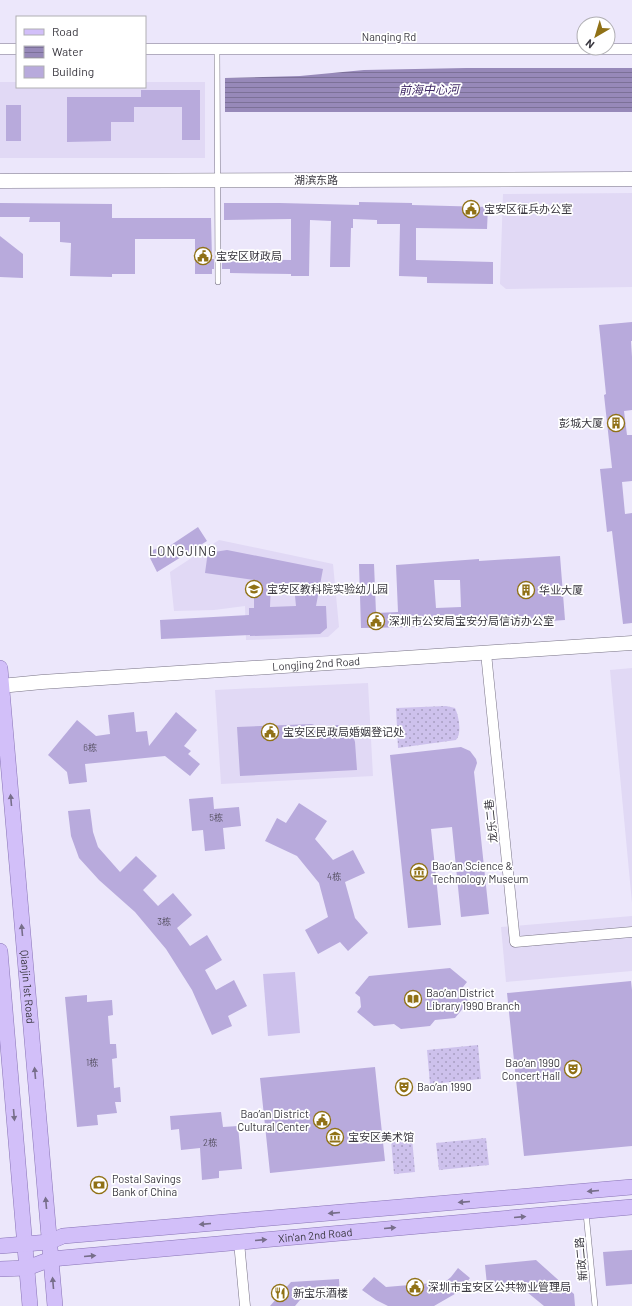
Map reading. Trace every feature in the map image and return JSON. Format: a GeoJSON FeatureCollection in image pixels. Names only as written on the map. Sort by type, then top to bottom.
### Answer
{"type":"FeatureCollection","features":[{"type":"Feature","properties":{"kind":"main road","name":"湖滨东路"},"geometry":{"type":"LineString","coordinates":[[0,181],[632,179]]}},
{"type":"Feature","properties":{"kind":"main road","name":"Longjing 2nd Road"},"geometry":{"type":"LineString","coordinates":[[1,686],[42,682],[632,644]]}},
{"type":"Feature","properties":{"kind":"main road","name":"Qianjin 1st Road"},"geometry":{"type":"LineString","coordinates":[[0,668],[55,1306]]}},
{"type":"Feature","properties":{"kind":"main road"},"geometry":{"type":"LineString","coordinates":[[0,951],[30,1306]]}},
{"type":"Feature","properties":{"kind":"main road","name":"Xin'an 2nd Road"},"geometry":{"type":"LineString","coordinates":[[0,1246],[49,1242],[63,1236],[632,1187]]}},
{"type":"Feature","properties":{"kind":"main road","name":"Xin'an 2nd Road"},"geometry":{"type":"LineString","coordinates":[[0,1269],[27,1268],[51,1259],[632,1207]]}},
{"type":"Feature","properties":{"kind":"street"},"geometry":{"type":"LineString","coordinates":[[0,49],[16,49]]}},
{"type":"Feature","properties":{"kind":"street","name":"Nanqing Rd"},"geometry":{"type":"LineString","coordinates":[[146,49],[632,49]]}},
{"type":"Feature","properties":{"kind":"street","name":"龙乐二巷"},"geometry":{"type":"LineString","coordinates":[[486,653],[515,942],[632,932]]}},
{"type":"Feature","properties":{"kind":"street"},"geometry":{"type":"LineString","coordinates":[[239,1242],[245,1306]]}},
{"type":"Feature","properties":{"kind":"lane"},"geometry":{"type":"LineString","coordinates":[[217,49],[218,282]]}},
{"type":"Feature","properties":{"kind":"lane","name":"新政二路"},"geometry":{"type":"LineString","coordinates":[[586,1211],[595,1306]]}},
{"type":"Feature","properties":{"kind":"shaded area"},"geometry":{"type":"Polygon","coordinates":[[[0,82],[16,82],[16,88],[146,88],[146,82],[205,82],[205,158],[0,158],[0,82]]]}},
{"type":"Feature","properties":{"kind":"shaded area"},"geometry":{"type":"Polygon","coordinates":[[[632,193],[632,287],[506,289],[500,284],[503,194],[632,193]]]}},
{"type":"Feature","properties":{"kind":"shaded area","name":"宝安区教科院实验幼儿园"},"geometry":{"type":"Polygon","coordinates":[[[219,540],[333,564],[339,627],[328,637],[246,640],[245,606],[214,610],[174,611],[170,572],[219,540]]]}},
{"type":"Feature","properties":{"kind":"shaded area"},"geometry":{"type":"Polygon","coordinates":[[[632,668],[632,903],[610,670],[632,668]]]}},
{"type":"Feature","properties":{"kind":"shaded area"},"geometry":{"type":"Polygon","coordinates":[[[368,683],[373,776],[221,784],[215,690],[368,683]]]}},
{"type":"Feature","properties":{"kind":"shaded area"},"geometry":{"type":"Polygon","coordinates":[[[446,706],[455,708],[458,716],[459,734],[456,740],[398,748],[396,708],[446,706]]]}},
{"type":"Feature","properties":{"kind":"shaded area"},"geometry":{"type":"Polygon","coordinates":[[[632,916],[632,971],[506,982],[501,927],[632,916]]]}},
{"type":"Feature","properties":{"kind":"shaded area"},"geometry":{"type":"Polygon","coordinates":[[[295,972],[300,1033],[268,1036],[263,974],[295,972]]]}},
{"type":"Feature","properties":{"kind":"shaded area"},"geometry":{"type":"Polygon","coordinates":[[[478,1045],[481,1079],[430,1084],[427,1050],[478,1045]]]}},
{"type":"Feature","properties":{"kind":"shaded area"},"geometry":{"type":"Polygon","coordinates":[[[412,1138],[415,1172],[394,1174],[391,1140],[412,1138]]]}},
{"type":"Feature","properties":{"kind":"shaded area"},"geometry":{"type":"Polygon","coordinates":[[[486,1138],[489,1165],[439,1170],[436,1143],[486,1138]]]}},
{"type":"Feature","properties":{"kind":"water","name":"前海中心河"},"geometry":{"type":"Polygon","coordinates":[[[466,68],[632,68],[632,112],[225,112],[225,78],[300,76],[364,70],[466,68]]]}},
{"type":"Feature","properties":{"kind":"building"},"geometry":{"type":"Polygon","coordinates":[[[141,90],[200,90],[200,140],[182,140],[182,107],[134,107],[134,122],[111,122],[111,141],[67,142],[67,97],[141,97],[141,90]]]}},
{"type":"Feature","properties":{"kind":"building"},"geometry":{"type":"Polygon","coordinates":[[[6,105],[21,105],[21,141],[6,141],[6,105]]]}},
{"type":"Feature","properties":{"kind":"building"},"geometry":{"type":"Polygon","coordinates":[[[359,202],[488,207],[487,229],[416,228],[416,260],[493,262],[493,284],[427,283],[427,277],[399,276],[400,224],[377,224],[377,220],[353,219],[353,228],[351,228],[350,267],[330,267],[331,221],[310,220],[309,276],[291,276],[291,274],[230,273],[230,269],[222,269],[222,259],[291,260],[291,219],[224,220],[224,203],[359,205],[359,202]]]}},
{"type":"Feature","properties":{"kind":"building"},"geometry":{"type":"Polygon","coordinates":[[[0,203],[112,204],[112,218],[211,218],[212,259],[214,259],[214,269],[212,269],[212,274],[195,274],[195,239],[135,239],[135,274],[112,274],[112,277],[70,276],[71,243],[60,242],[60,222],[29,222],[30,217],[0,217],[0,203]]]}},
{"type":"Feature","properties":{"kind":"building"},"geometry":{"type":"Polygon","coordinates":[[[0,236],[23,254],[23,278],[0,277],[0,236]]]}},
{"type":"Feature","properties":{"kind":"building"},"geometry":{"type":"Polygon","coordinates":[[[632,322],[632,410],[624,411],[627,435],[632,435],[632,481],[622,482],[625,514],[632,513],[632,623],[623,624],[612,531],[607,532],[600,469],[612,468],[604,395],[606,394],[599,325],[632,322]]]}},
{"type":"Feature","properties":{"kind":"building"},"geometry":{"type":"Polygon","coordinates":[[[198,527],[207,541],[157,572],[150,558],[153,550],[158,548],[165,549],[198,527]]]}},
{"type":"Feature","properties":{"kind":"building"},"geometry":{"type":"Polygon","coordinates":[[[209,544],[214,552],[227,550],[323,569],[316,606],[326,606],[327,628],[320,634],[250,635],[161,639],[160,620],[249,615],[249,608],[254,608],[254,580],[205,573],[209,544]],[[271,583],[270,607],[296,606],[294,586],[271,583]]]}},
{"type":"Feature","properties":{"kind":"building"},"geometry":{"type":"Polygon","coordinates":[[[560,556],[565,620],[492,625],[492,623],[361,628],[359,564],[374,564],[376,613],[398,612],[396,565],[479,559],[479,561],[560,556]],[[434,580],[436,608],[461,607],[460,580],[434,580]]]}},
{"type":"Feature","properties":{"kind":"building"},"geometry":{"type":"Polygon","coordinates":[[[134,712],[136,732],[147,731],[149,746],[176,712],[197,730],[184,746],[191,751],[188,754],[200,764],[190,776],[165,756],[85,764],[87,782],[69,784],[67,772],[48,755],[77,720],[96,736],[110,734],[108,715],[134,712]]]}},
{"type":"Feature","properties":{"kind":"building"},"geometry":{"type":"Polygon","coordinates":[[[312,724],[323,729],[334,725],[339,725],[352,732],[355,742],[357,770],[240,776],[237,727],[312,724]]]}},
{"type":"Feature","properties":{"kind":"building","name":"Bao’an Science & Technology Museum"},"geometry":{"type":"Polygon","coordinates":[[[461,747],[470,751],[477,763],[474,772],[489,914],[461,917],[452,827],[431,829],[441,925],[408,928],[390,755],[461,747]]]}},
{"type":"Feature","properties":{"kind":"building"},"geometry":{"type":"Polygon","coordinates":[[[213,797],[214,809],[239,807],[241,826],[223,828],[225,849],[205,851],[203,830],[192,831],[189,799],[213,797]]]}},
{"type":"Feature","properties":{"kind":"building"},"geometry":{"type":"Polygon","coordinates":[[[299,803],[327,821],[315,839],[333,860],[353,850],[365,873],[345,882],[355,918],[368,933],[348,951],[340,942],[318,954],[305,930],[328,917],[319,883],[297,856],[265,841],[277,818],[286,823],[299,803]]]}},
{"type":"Feature","properties":{"kind":"building"},"geometry":{"type":"Polygon","coordinates":[[[90,809],[93,832],[98,847],[120,872],[136,856],[157,876],[143,890],[158,906],[173,893],[192,915],[177,928],[190,946],[207,935],[222,960],[205,970],[216,990],[234,980],[247,1006],[228,1016],[232,1026],[212,1035],[192,990],[166,949],[135,912],[99,880],[79,858],[71,836],[68,811],[90,809]]]}},
{"type":"Feature","properties":{"kind":"building","name":"Bao’an District Library 1990 Branch"},"geometry":{"type":"Polygon","coordinates":[[[450,968],[467,982],[463,987],[464,997],[469,1001],[455,1018],[435,1020],[430,1026],[401,1029],[394,1024],[374,1026],[357,1012],[361,1007],[360,997],[355,993],[369,976],[450,968]]]}},
{"type":"Feature","properties":{"kind":"building","name":"Bao’an 1990 Concert Hall"},"geometry":{"type":"Polygon","coordinates":[[[631,981],[632,1146],[524,1156],[507,993],[631,981]]]}},
{"type":"Feature","properties":{"kind":"building"},"geometry":{"type":"Polygon","coordinates":[[[87,995],[87,1002],[112,1000],[113,1015],[108,1016],[110,1044],[116,1044],[117,1058],[112,1059],[114,1088],[120,1087],[121,1102],[115,1102],[117,1113],[97,1115],[98,1125],[77,1127],[65,997],[87,995]]]}},
{"type":"Feature","properties":{"kind":"building","name":"Bao’an District Cultural Center"},"geometry":{"type":"Polygon","coordinates":[[[375,1067],[385,1161],[270,1173],[260,1078],[375,1067]]]}},
{"type":"Feature","properties":{"kind":"building"},"geometry":{"type":"Polygon","coordinates":[[[221,1112],[223,1127],[238,1126],[242,1169],[219,1171],[219,1178],[202,1180],[200,1148],[181,1150],[179,1129],[171,1130],[170,1116],[221,1112]]]}},
{"type":"Feature","properties":{"kind":"building"},"geometry":{"type":"Polygon","coordinates":[[[632,1250],[632,1284],[606,1286],[603,1252],[632,1250]]]}},
{"type":"Feature","properties":{"kind":"building"},"geometry":{"type":"Polygon","coordinates":[[[536,1260],[574,1294],[575,1306],[544,1306],[516,1283],[487,1285],[485,1265],[536,1260]]]}},
{"type":"Feature","properties":{"kind":"building","name":"深圳市宝安区公共物业管理局"},"geometry":{"type":"Polygon","coordinates":[[[458,1268],[470,1278],[460,1291],[434,1306],[388,1306],[362,1290],[374,1277],[386,1287],[445,1282],[458,1268]]]}},
{"type":"Feature","properties":{"kind":"building"},"geometry":{"type":"Polygon","coordinates":[[[339,1279],[340,1297],[300,1300],[295,1306],[270,1306],[291,1282],[339,1279]]]}},
{"type":"Feature","properties":{"kind":"place","name":"宝安区征兵办公室"},"geometry":{"type":"Point","coordinates":[471,209]}},
{"type":"Feature","properties":{"kind":"place","name":"宝安区财政局"},"geometry":{"type":"Point","coordinates":[203,256]}},
{"type":"Feature","properties":{"kind":"place","name":"彭城大厦"},"geometry":{"type":"Point","coordinates":[616,423]}},
{"type":"Feature","properties":{"kind":"place","name":"宝安区教科院实验幼儿园"},"geometry":{"type":"Point","coordinates":[254,589]}},
{"type":"Feature","properties":{"kind":"place","name":"华业大厦"},"geometry":{"type":"Point","coordinates":[526,590]}},
{"type":"Feature","properties":{"kind":"place","name":"深圳市公安局宝安分局信访办公室"},"geometry":{"type":"Point","coordinates":[376,621]}},
{"type":"Feature","properties":{"kind":"place","name":"宝安区民政局婚姻登记处"},"geometry":{"type":"Point","coordinates":[270,732]}},
{"type":"Feature","properties":{"kind":"place","name":"Bao’an Science & Technology Museum"},"geometry":{"type":"Point","coordinates":[419,872]}},
{"type":"Feature","properties":{"kind":"place","name":"Bao’an District Library 1990 Branch"},"geometry":{"type":"Point","coordinates":[413,999]}},
{"type":"Feature","properties":{"kind":"place","name":"Bao’an 1990 Concert Hall"},"geometry":{"type":"Point","coordinates":[573,1069]}},
{"type":"Feature","properties":{"kind":"place","name":"Bao’an 1990"},"geometry":{"type":"Point","coordinates":[404,1087]}},
{"type":"Feature","properties":{"kind":"place","name":"Bao’an District Cultural Center"},"geometry":{"type":"Point","coordinates":[322,1120]}},
{"type":"Feature","properties":{"kind":"place","name":"宝安区美术馆"},"geometry":{"type":"Point","coordinates":[335,1137]}},
{"type":"Feature","properties":{"kind":"place","name":"Postal Savings Bank of China"},"geometry":{"type":"Point","coordinates":[99,1185]}},
{"type":"Feature","properties":{"kind":"place","name":"深圳市宝安区公共物业管理局"},"geometry":{"type":"Point","coordinates":[415,1287]}},
{"type":"Feature","properties":{"kind":"place","name":"新宝乐酒楼"},"geometry":{"type":"Point","coordinates":[280,1293]}},
{"type":"Feature","properties":{"kind":"district","name":"LONGJING"},"geometry":{"type":"Point","coordinates":[183,551]}}]}
